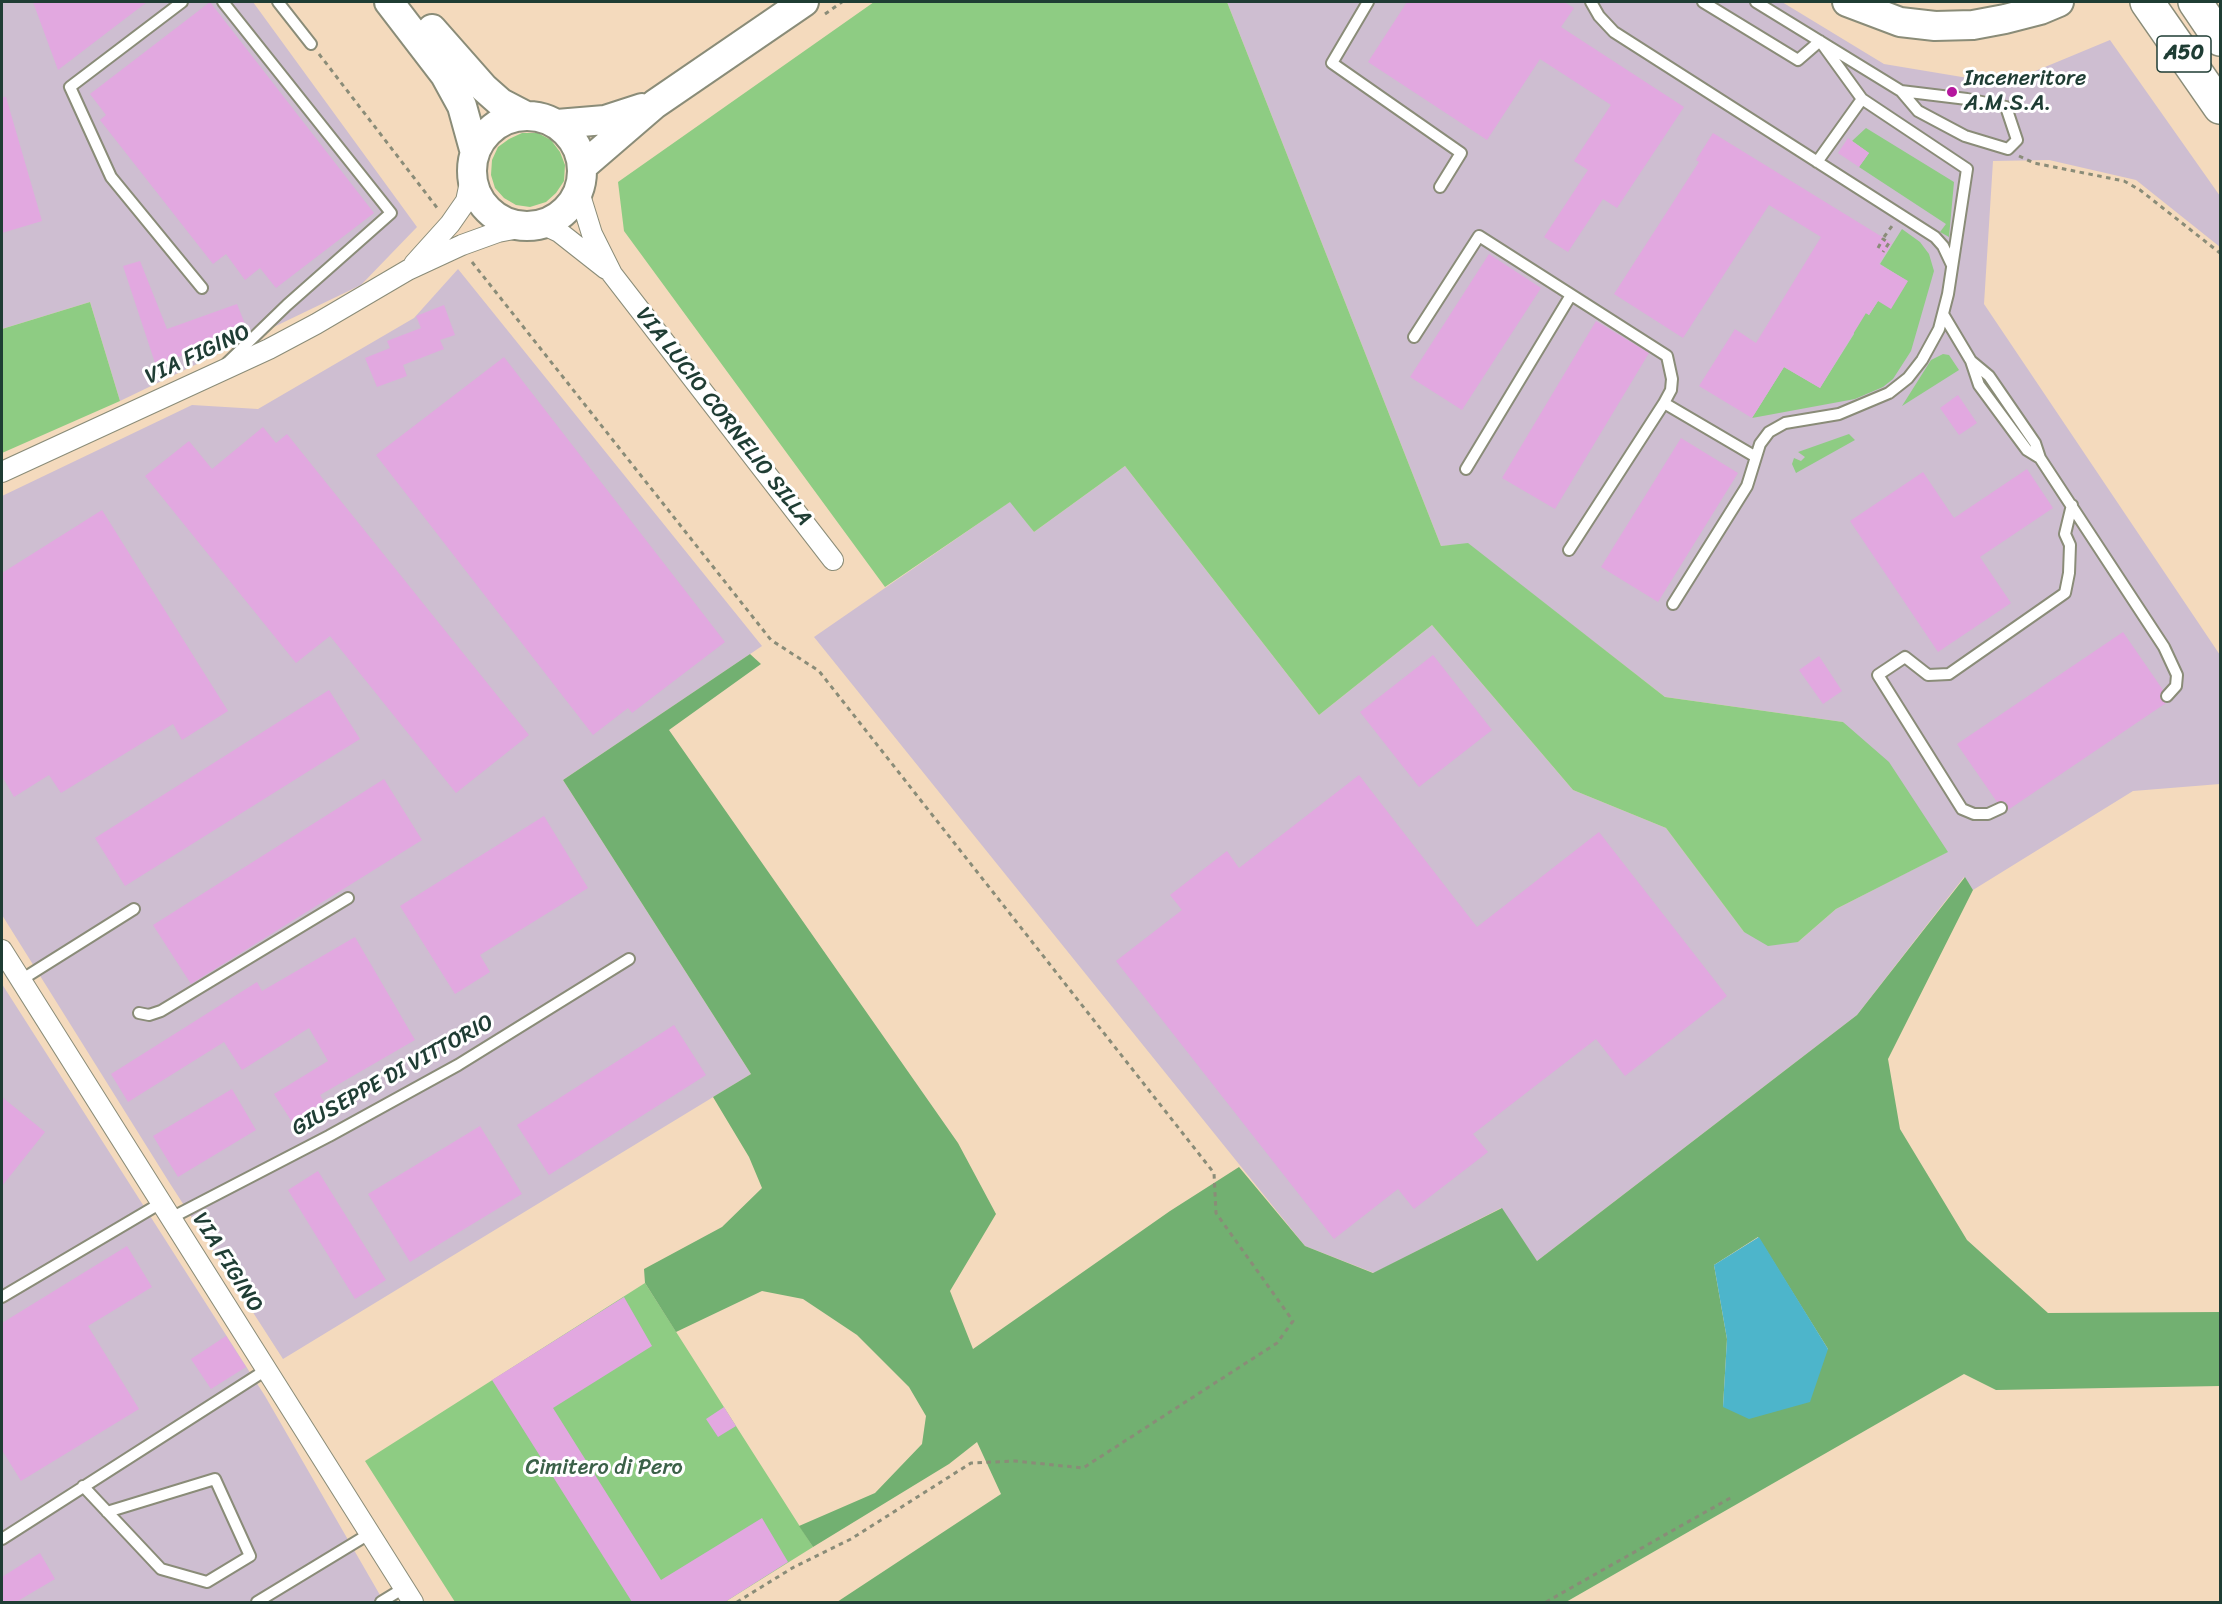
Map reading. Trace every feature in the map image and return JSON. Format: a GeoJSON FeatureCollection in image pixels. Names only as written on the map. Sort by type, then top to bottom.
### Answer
{"type":"FeatureCollection","features":[{"type":"Feature","properties":{"kind":"highway","name":"A50"},"geometry":{"type":"LineString","coordinates":[[2147,2],[2220,107]]}},
{"type":"Feature","properties":{"kind":"highway","name":"A50"},"geometry":{"type":"LineString","coordinates":[[2195,2],[2220,39]]}},
{"type":"Feature","properties":{"kind":"street","name":"VIA LUCIO CORNELIO SILLA"},"geometry":{"type":"LineString","coordinates":[[389,2],[445,75],[462,106],[477,194],[492,214],[501,220],[559,232],[612,274]]}},
{"type":"Feature","properties":{"kind":"street"},"geometry":{"type":"LineString","coordinates":[[412,2],[439,38],[484,88],[501,103],[526,116],[546,119],[557,124],[605,120],[655,104],[814,8]]}},
{"type":"Feature","properties":{"kind":"street"},"geometry":{"type":"LineString","coordinates":[[1847,2],[1900,21],[1935,26],[1973,25],[2005,19],[2040,10],[2059,2]]}},
{"type":"Feature","properties":{"kind":"street"},"geometry":{"type":"LineString","coordinates":[[533,226],[564,213],[581,179],[655,104]]}},
{"type":"Feature","properties":{"kind":"street"},"geometry":{"type":"LineString","coordinates":[[473,163],[482,140],[491,129],[503,122],[526,116]]}},
{"type":"Feature","properties":{"kind":"street","name":"VIA LUCIO CORNELIO SILLA"},"geometry":{"type":"LineString","coordinates":[[557,124],[575,142],[580,153],[581,179],[592,234],[612,274],[833,560]]}},
{"type":"Feature","properties":{"kind":"street","name":"VIA FIGINO"},"geometry":{"type":"LineString","coordinates":[[408,270],[450,224],[466,201],[473,163]]}},
{"type":"Feature","properties":{"kind":"street","name":"VIA FIGINO"},"geometry":{"type":"LineString","coordinates":[[2,472],[217,373],[316,324],[408,270],[462,245],[498,232],[533,226]]}},
{"type":"Feature","properties":{"kind":"street","name":"VIA FIGINO"},"geometry":{"type":"LineString","coordinates":[[2,950],[408,1595]]}},
{"type":"Feature","properties":{"kind":"lane"},"geometry":{"type":"LineString","coordinates":[[182,2],[70,87],[111,177],[202,288]]}},
{"type":"Feature","properties":{"kind":"lane"},"geometry":{"type":"LineString","coordinates":[[217,373],[287,305],[391,213],[223,2]]}},
{"type":"Feature","properties":{"kind":"lane"},"geometry":{"type":"LineString","coordinates":[[278,2],[311,44]]}},
{"type":"Feature","properties":{"kind":"lane"},"geometry":{"type":"LineString","coordinates":[[1368,2],[1332,63],[1461,153],[1440,187]]}},
{"type":"Feature","properties":{"kind":"lane"},"geometry":{"type":"LineString","coordinates":[[1591,2],[1599,16],[1614,32],[1935,237],[1943,246],[1952,265]]}},
{"type":"Feature","properties":{"kind":"lane"},"geometry":{"type":"LineString","coordinates":[[1703,2],[1798,60],[1820,41]]}},
{"type":"Feature","properties":{"kind":"lane"},"geometry":{"type":"LineString","coordinates":[[1756,2],[1901,91],[1918,111],[1965,136],[2008,149],[2017,140],[2006,107],[1967,99],[1901,91]]}},
{"type":"Feature","properties":{"kind":"lane"},"geometry":{"type":"LineString","coordinates":[[1673,604],[1747,486],[1760,444],[1769,432],[1785,423],[1839,414],[1889,393],[1908,378],[1922,360],[1939,329],[1943,314],[1967,168],[1862,99],[1820,41]]}},
{"type":"Feature","properties":{"kind":"lane"},"geometry":{"type":"LineString","coordinates":[[1817,162],[1862,99]]}},
{"type":"Feature","properties":{"kind":"lane"},"geometry":{"type":"LineString","coordinates":[[1414,337],[1479,236],[1667,356],[1672,379],[1671,390],[1569,550]]}},
{"type":"Feature","properties":{"kind":"lane"},"geometry":{"type":"LineString","coordinates":[[1466,469],[1571,295]]}},
{"type":"Feature","properties":{"kind":"lane"},"geometry":{"type":"LineString","coordinates":[[1943,314],[1971,361],[1989,376],[2035,443],[2040,458],[2173,664],[2177,675],[2176,686],[2167,696]]}},
{"type":"Feature","properties":{"kind":"lane"},"geometry":{"type":"LineString","coordinates":[[1664,403],[1756,457]]}},
{"type":"Feature","properties":{"kind":"lane"},"geometry":{"type":"LineString","coordinates":[[2001,808],[1988,814],[1974,814],[1962,809],[1878,675],[1905,657],[1928,675],[1949,674],[2065,592],[2069,573],[2070,545],[2065,534],[2072,505]]}},
{"type":"Feature","properties":{"kind":"lane"},"geometry":{"type":"LineString","coordinates":[[140,1013],[150,1015],[160,1011],[348,898]]}},
{"type":"Feature","properties":{"kind":"lane"},"geometry":{"type":"LineString","coordinates":[[21,980],[134,909]]}},
{"type":"Feature","properties":{"kind":"lane","name":"GIUSEPPE DI VITTORIO"},"geometry":{"type":"LineString","coordinates":[[2,1297],[166,1211],[329,1136],[458,1065],[629,959]]}},
{"type":"Feature","properties":{"kind":"lane"},"geometry":{"type":"LineString","coordinates":[[2,1539],[266,1370]]}},
{"type":"Feature","properties":{"kind":"lane"},"geometry":{"type":"LineString","coordinates":[[83,1486],[107,1512],[160,1569],[207,1582],[250,1556],[215,1479],[107,1512]]}},
{"type":"Feature","properties":{"kind":"lane"},"geometry":{"type":"LineString","coordinates":[[257,1602],[369,1534]]}},
{"type":"Feature","properties":{"kind":"lane"},"geometry":{"type":"LineString","coordinates":[[381,1602],[408,1595]]}},
{"type":"Feature","properties":{"kind":"path"},"geometry":{"type":"LineString","coordinates":[[814,8],[842,2]]}},
{"type":"Feature","properties":{"kind":"path"},"geometry":{"type":"LineString","coordinates":[[311,44],[450,224]]}},
{"type":"Feature","properties":{"kind":"path"},"geometry":{"type":"LineString","coordinates":[[2008,149],[2034,163],[2124,181],[2140,190],[2220,253]]}},
{"type":"Feature","properties":{"kind":"path"},"geometry":{"type":"LineString","coordinates":[[1878,248],[1883,239],[1889,243],[1883,252]]}},
{"type":"Feature","properties":{"kind":"path"},"geometry":{"type":"LineString","coordinates":[[462,245],[476,268],[771,640],[819,670],[1214,1173],[1216,1213],[1293,1321],[1277,1343],[1083,1468],[1015,1461],[971,1463],[851,1539],[794,1567],[737,1602]]}},
{"type":"Feature","properties":{"kind":"path"},"geometry":{"type":"LineString","coordinates":[[1546,1602],[1732,1497]]}},
{"type":"Feature","properties":{"kind":"shaded area"},"geometry":{"type":"Polygon","coordinates":[[[2,2],[253,2],[417,227],[361,285],[120,401],[90,302],[2,329],[2,2]]]}},
{"type":"Feature","properties":{"kind":"shaded area"},"geometry":{"type":"Polygon","coordinates":[[[1227,2],[1782,2],[1884,64],[2004,84],[2110,40],[2220,196],[2220,247],[2136,180],[2049,160],[1993,161],[1984,304],[2220,655],[2220,784],[2133,791],[1973,890],[1964,877],[1857,1015],[1537,1261],[1501,1208],[1374,1273],[1305,1246],[814,637],[1011,501],[1034,532],[1125,466],[1319,715],[1432,625],[1573,790],[1666,828],[1744,932],[1798,942],[1836,909],[1947,852],[1843,722],[1665,697],[1468,544],[1441,546],[1227,2]]]}},
{"type":"Feature","properties":{"kind":"shaded area"},"geometry":{"type":"Polygon","coordinates":[[[458,269],[762,646],[563,780],[751,1074],[283,1359],[2,915],[2,496],[192,405],[258,409],[414,318],[458,269]]]}},
{"type":"Feature","properties":{"kind":"shaded area"},"geometry":{"type":"Polygon","coordinates":[[[2,984],[265,1396],[384,1602],[2,1602],[2,984]]]}},
{"type":"Feature","properties":{"kind":"green space"},"geometry":{"type":"Polygon","coordinates":[[[874,2],[1227,2],[1441,546],[1468,543],[1665,697],[1843,722],[1889,762],[1948,852],[1836,909],[1798,942],[1768,946],[1744,932],[1666,828],[1573,790],[1432,625],[1319,715],[1125,466],[1034,532],[1010,502],[885,587],[624,231],[618,182],[874,2]]]}},
{"type":"Feature","properties":{"kind":"green space"},"geometry":{"type":"Polygon","coordinates":[[[1866,128],[1954,182],[1949,237],[1940,232],[1946,224],[1859,167],[1869,153],[1852,141],[1866,128]]]}},
{"type":"Feature","properties":{"kind":"green space"},"geometry":{"type":"Polygon","coordinates":[[[522,133],[538,133],[551,140],[560,152],[565,165],[564,181],[556,193],[546,202],[530,207],[516,205],[504,198],[495,188],[491,175],[492,160],[498,147],[522,133]]]}},
{"type":"Feature","properties":{"kind":"green space"},"geometry":{"type":"Polygon","coordinates":[[[1902,229],[1920,242],[1929,254],[1934,271],[1911,351],[1893,379],[1883,387],[1855,399],[1752,418],[1784,367],[1820,388],[1854,334],[1841,298],[1869,315],[1878,301],[1907,281],[1880,264],[1902,229]]]}},
{"type":"Feature","properties":{"kind":"green space"},"geometry":{"type":"Polygon","coordinates":[[[90,302],[120,401],[2,453],[2,329],[90,302]]]}},
{"type":"Feature","properties":{"kind":"green space"},"geometry":{"type":"Polygon","coordinates":[[[1943,354],[1949,355],[1959,370],[1902,406],[1931,360],[1943,354]]]}},
{"type":"Feature","properties":{"kind":"green space"},"geometry":{"type":"Polygon","coordinates":[[[1849,434],[1855,440],[1796,473],[1792,464],[1794,458],[1801,461],[1805,457],[1798,452],[1849,434]]]}},
{"type":"Feature","properties":{"kind":"green space"},"geometry":{"type":"Polygon","coordinates":[[[750,654],[761,664],[669,730],[958,1143],[996,1214],[950,1291],[973,1349],[1170,1211],[1239,1167],[1305,1246],[1373,1273],[1502,1208],[1537,1261],[1857,1015],[1965,877],[1973,890],[1888,1059],[1900,1129],[1967,1240],[2048,1313],[2220,1312],[2220,1386],[1996,1390],[1964,1374],[1566,1602],[837,1602],[1001,1494],[977,1442],[949,1464],[813,1547],[799,1526],[875,1493],[922,1444],[926,1416],[909,1387],[857,1335],[803,1299],[762,1291],[676,1332],[645,1283],[644,1269],[722,1227],[762,1188],[749,1157],[713,1097],[751,1074],[563,780],[750,654]],[[1758,1237],[1714,1265],[1727,1339],[1723,1407],[1828,1349],[1758,1237]]]}},
{"type":"Feature","properties":{"kind":"green space","name":"Cimitero di Pero"},"geometry":{"type":"Polygon","coordinates":[[[645,1283],[813,1547],[725,1602],[455,1602],[365,1461],[645,1283]]]}},
{"type":"Feature","properties":{"kind":"water"},"geometry":{"type":"Polygon","coordinates":[[[1759,1237],[1828,1349],[1810,1402],[1749,1419],[1723,1407],[1727,1339],[1714,1265],[1759,1237]]]}},
{"type":"Feature","properties":{"kind":"building"},"geometry":{"type":"Polygon","coordinates":[[[33,2],[147,2],[58,70],[33,2]]]}},
{"type":"Feature","properties":{"kind":"building"},"geometry":{"type":"Polygon","coordinates":[[[210,2],[374,213],[276,288],[260,268],[245,280],[226,254],[213,264],[100,120],[106,115],[90,94],[210,2]]]}},
{"type":"Feature","properties":{"kind":"building"},"geometry":{"type":"Polygon","coordinates":[[[1407,2],[1564,2],[1574,8],[1561,27],[1684,107],[1617,208],[1603,199],[1568,252],[1544,237],[1588,170],[1574,161],[1611,105],[1540,59],[1487,140],[1368,62],[1407,2]]]}},
{"type":"Feature","properties":{"kind":"building"},"geometry":{"type":"Polygon","coordinates":[[[2,97],[6,97],[42,221],[2,233],[2,97]]]}},
{"type":"Feature","properties":{"kind":"building"},"geometry":{"type":"Polygon","coordinates":[[[1713,133],[1892,243],[1879,264],[1908,281],[1891,309],[1878,301],[1869,315],[1866,313],[1820,388],[1784,367],[1752,418],[1699,386],[1735,329],[1756,343],[1821,237],[1769,205],[1683,338],[1614,294],[1699,162],[1696,160],[1713,133]]]}},
{"type":"Feature","properties":{"kind":"building"},"geometry":{"type":"Polygon","coordinates":[[[1848,138],[1869,153],[1859,167],[1838,153],[1848,138]]]}},
{"type":"Feature","properties":{"kind":"building"},"geometry":{"type":"Polygon","coordinates":[[[1489,254],[1541,288],[1462,410],[1410,377],[1489,254]]]}},
{"type":"Feature","properties":{"kind":"building"},"geometry":{"type":"Polygon","coordinates":[[[140,261],[167,329],[237,304],[247,329],[156,366],[123,266],[140,261]]]}},
{"type":"Feature","properties":{"kind":"building"},"geometry":{"type":"Polygon","coordinates":[[[444,305],[455,335],[440,340],[444,349],[403,365],[407,376],[377,387],[365,358],[390,348],[387,341],[421,328],[416,316],[444,305]]]}},
{"type":"Feature","properties":{"kind":"building"},"geometry":{"type":"Polygon","coordinates":[[[1596,321],[1649,353],[1555,509],[1502,478],[1596,321]]]}},
{"type":"Feature","properties":{"kind":"building"},"geometry":{"type":"Polygon","coordinates":[[[504,357],[725,642],[632,713],[628,708],[593,735],[376,455],[504,357]]]}},
{"type":"Feature","properties":{"kind":"building"},"geometry":{"type":"Polygon","coordinates":[[[1958,395],[1977,423],[1959,435],[1940,408],[1958,395]]]}},
{"type":"Feature","properties":{"kind":"building"},"geometry":{"type":"Polygon","coordinates":[[[263,427],[276,443],[287,434],[529,735],[456,793],[330,636],[296,663],[145,476],[189,441],[212,469],[263,427]]]}},
{"type":"Feature","properties":{"kind":"building"},"geometry":{"type":"Polygon","coordinates":[[[1681,438],[1738,473],[1658,602],[1601,567],[1681,438]]]}},
{"type":"Feature","properties":{"kind":"building"},"geometry":{"type":"Polygon","coordinates":[[[2027,469],[2053,508],[1980,557],[2011,603],[1938,652],[1850,521],[1923,472],[1954,518],[2027,469]]]}},
{"type":"Feature","properties":{"kind":"building"},"geometry":{"type":"Polygon","coordinates":[[[102,510],[228,711],[182,740],[173,724],[61,793],[49,775],[14,797],[2,776],[2,573],[102,510]]]}},
{"type":"Feature","properties":{"kind":"building"},"geometry":{"type":"Polygon","coordinates":[[[2123,632],[2163,690],[2160,698],[2166,703],[2008,810],[2006,802],[1997,802],[1957,744],[2123,632]]]}},
{"type":"Feature","properties":{"kind":"building"},"geometry":{"type":"Polygon","coordinates":[[[1433,655],[1492,730],[1419,787],[1360,712],[1433,655]]]}},
{"type":"Feature","properties":{"kind":"building"},"geometry":{"type":"Polygon","coordinates":[[[1819,656],[1842,691],[1823,704],[1799,670],[1819,656]]]}},
{"type":"Feature","properties":{"kind":"building"},"geometry":{"type":"Polygon","coordinates":[[[329,690],[360,739],[125,886],[95,838],[329,690]]]}},
{"type":"Feature","properties":{"kind":"building"},"geometry":{"type":"Polygon","coordinates":[[[1359,775],[1477,927],[1599,832],[1727,996],[1625,1076],[1596,1039],[1473,1134],[1488,1152],[1414,1209],[1398,1189],[1334,1239],[1116,961],[1182,910],[1170,895],[1227,851],[1239,868],[1359,775]]]}},
{"type":"Feature","properties":{"kind":"building"},"geometry":{"type":"Polygon","coordinates":[[[384,779],[422,840],[191,984],[153,925],[384,779]]]}},
{"type":"Feature","properties":{"kind":"building"},"geometry":{"type":"Polygon","coordinates":[[[544,816],[588,888],[480,955],[490,972],[455,994],[400,906],[544,816]]]}},
{"type":"Feature","properties":{"kind":"building"},"geometry":{"type":"Polygon","coordinates":[[[355,937],[415,1040],[320,1095],[324,1102],[292,1122],[274,1094],[328,1061],[309,1028],[242,1070],[224,1042],[128,1102],[111,1074],[257,982],[262,991],[355,937]]]}},
{"type":"Feature","properties":{"kind":"building"},"geometry":{"type":"Polygon","coordinates":[[[674,1025],[706,1075],[549,1175],[517,1125],[674,1025]]]}},
{"type":"Feature","properties":{"kind":"building"},"geometry":{"type":"Polygon","coordinates":[[[232,1089],[256,1130],[178,1177],[153,1136],[232,1089]]]}},
{"type":"Feature","properties":{"kind":"building"},"geometry":{"type":"Polygon","coordinates":[[[2,1097],[45,1132],[2,1186],[2,1097]]]}},
{"type":"Feature","properties":{"kind":"building"},"geometry":{"type":"Polygon","coordinates":[[[480,1126],[522,1194],[410,1262],[368,1194],[480,1126]]]}},
{"type":"Feature","properties":{"kind":"building"},"geometry":{"type":"Polygon","coordinates":[[[318,1171],[386,1280],[355,1299],[288,1190],[318,1171]]]}},
{"type":"Feature","properties":{"kind":"building"},"geometry":{"type":"Polygon","coordinates":[[[127,1246],[152,1287],[88,1326],[139,1409],[21,1481],[2,1450],[2,1323],[127,1246]]]}},
{"type":"Feature","properties":{"kind":"building"},"geometry":{"type":"Polygon","coordinates":[[[624,1297],[652,1346],[553,1408],[661,1580],[762,1518],[788,1562],[725,1602],[632,1602],[492,1380],[624,1297]]]}},
{"type":"Feature","properties":{"kind":"building"},"geometry":{"type":"Polygon","coordinates":[[[226,1336],[246,1367],[211,1389],[191,1359],[226,1336]]]}},
{"type":"Feature","properties":{"kind":"building"},"geometry":{"type":"Polygon","coordinates":[[[724,1407],[736,1426],[718,1437],[706,1419],[724,1407]]]}},
{"type":"Feature","properties":{"kind":"building"},"geometry":{"type":"Polygon","coordinates":[[[40,1553],[55,1579],[16,1602],[2,1602],[2,1577],[40,1553]]]}},
{"type":"Feature","properties":{"kind":"place","name":"Inceneritore A.M.S.A."},"geometry":{"type":"Point","coordinates":[1952,92]}}]}
